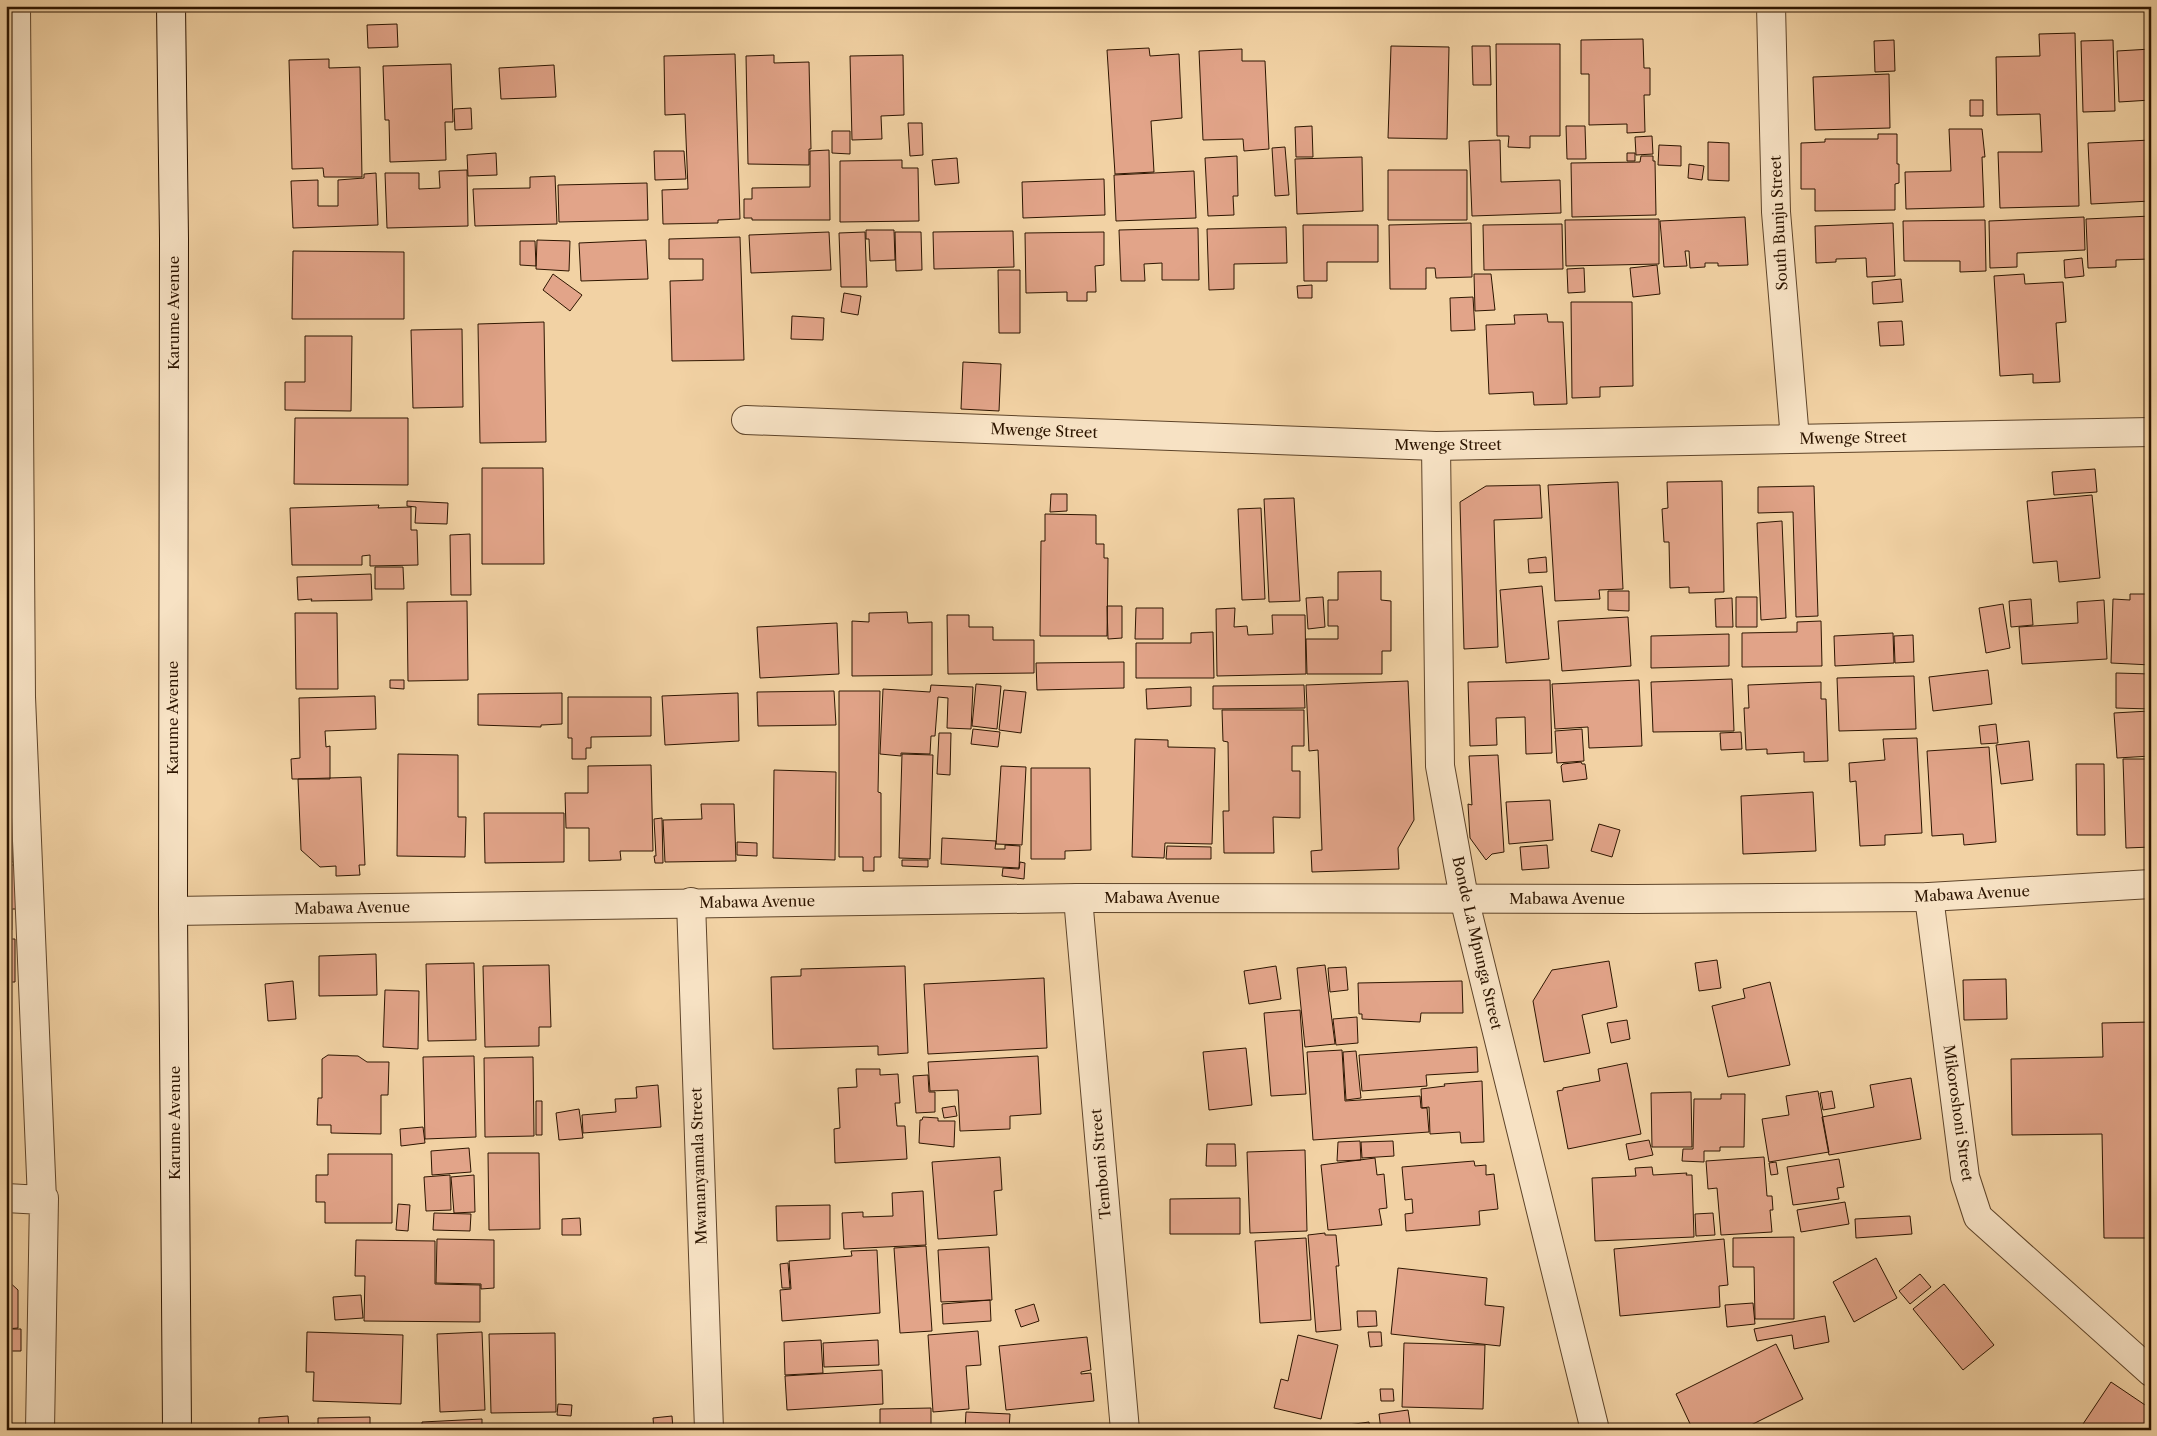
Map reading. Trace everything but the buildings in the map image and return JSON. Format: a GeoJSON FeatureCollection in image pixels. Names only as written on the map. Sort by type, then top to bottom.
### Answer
{"type":"FeatureCollection","features":[{"type":"Feature","properties":{"kind":"street"},"geometry":{"type":"LineString","coordinates":[[16,6],[13,345],[14,697],[42,1200]]}},
{"type":"Feature","properties":{"kind":"street","name":"Karume Avenue"},"geometry":{"type":"LineString","coordinates":[[170,6],[174,239],[173,911],[177,1430]]}},
{"type":"Feature","properties":{"kind":"street","name":"South Bunju Street"},"geometry":{"type":"LineString","coordinates":[[1771,6],[1776,212],[1795,439]]}},
{"type":"Feature","properties":{"kind":"street","name":"Mwenge Street"},"geometry":{"type":"LineString","coordinates":[[746,420],[1436,446],[2151,432]]}},
{"type":"Feature","properties":{"kind":"street","name":"Bonde La Mpunga Street"},"geometry":{"type":"LineString","coordinates":[[1436,446],[1440,766],[1464,898],[1595,1430]]}},
{"type":"Feature","properties":{"kind":"street","name":"Mabawa Avenue"},"geometry":{"type":"LineString","coordinates":[[173,911],[691,902],[1078,898],[1929,898],[2151,884]]}},
{"type":"Feature","properties":{"kind":"street","name":"Temboni Street"},"geometry":{"type":"LineString","coordinates":[[1078,898],[1125,1430]]}},
{"type":"Feature","properties":{"kind":"street","name":"Mikoroshoni Street"},"geometry":{"type":"LineString","coordinates":[[1929,898],[1965,1177],[1978,1217],[2151,1372]]}},
{"type":"Feature","properties":{"kind":"street","name":"Mwananyamala Street"},"geometry":{"type":"LineString","coordinates":[[691,902],[708,1430]]}},
{"type":"Feature","properties":{"kind":"street"},"geometry":{"type":"LineString","coordinates":[[6,1198],[42,1200],[44,1198],[40,1430]]}}]}
